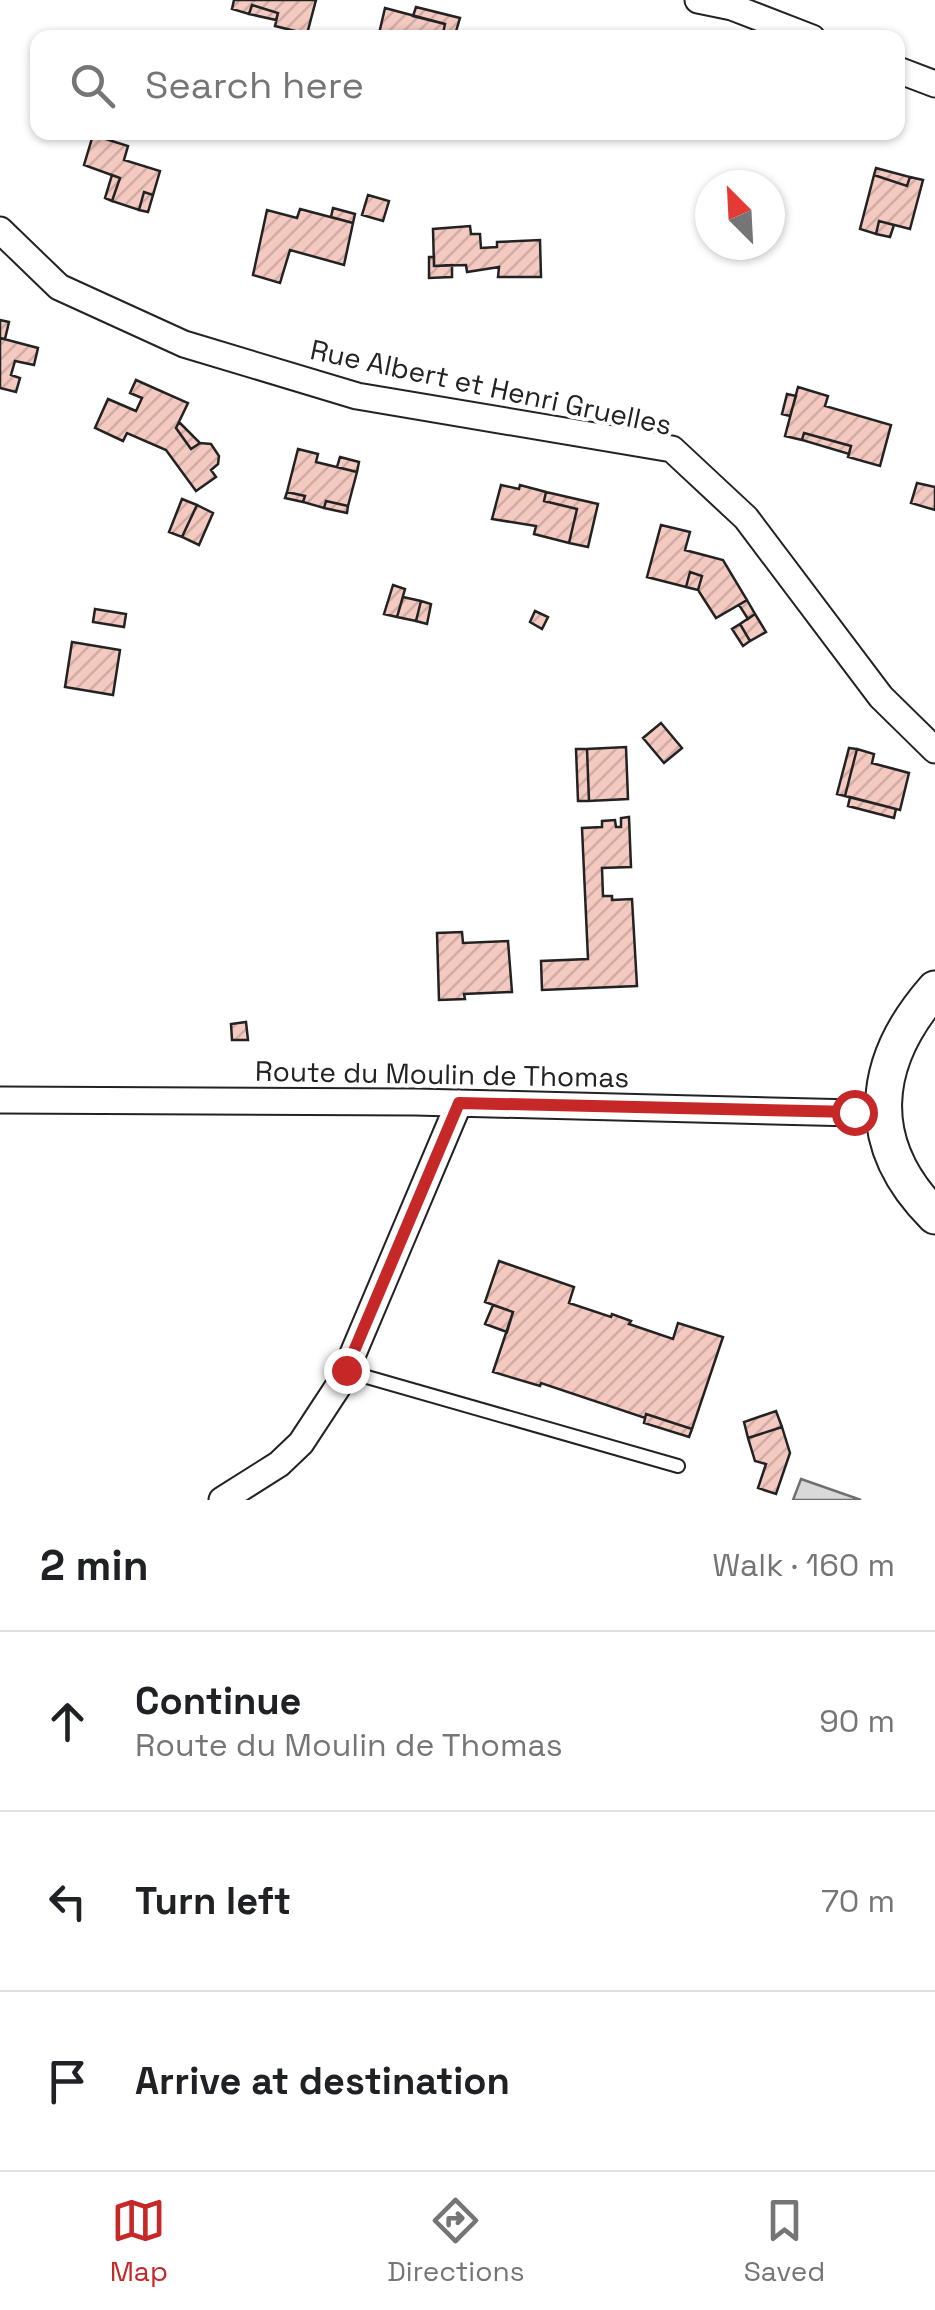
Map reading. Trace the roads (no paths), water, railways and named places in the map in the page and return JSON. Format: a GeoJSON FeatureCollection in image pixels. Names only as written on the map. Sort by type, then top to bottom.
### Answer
{"type":"FeatureCollection","features":[{"type":"Feature","properties":{"kind":"main road"},"geometry":{"type":"LineString","coordinates":[[935,989],[920,1006],[890,1058],[883,1109],[889,1143],[906,1184],[935,1216]]}},
{"type":"Feature","properties":{"kind":"street"},"geometry":{"type":"LineString","coordinates":[[698,0],[732,7],[791,30]]}},
{"type":"Feature","properties":{"kind":"street"},"geometry":{"type":"LineString","coordinates":[[905,73],[935,84]]}},
{"type":"Feature","properties":{"kind":"street","name":"Rue Albert et Henri Gruelles"},"geometry":{"type":"LineString","coordinates":[[0,230],[59,287],[184,344],[357,396],[672,450],[746,518],[880,697],[935,750]]}},
{"type":"Feature","properties":{"kind":"street","name":"Route du Moulin de Thomas"},"geometry":{"type":"LineString","coordinates":[[0,1100],[459,1103],[854,1112],[883,1109]]}},
{"type":"Feature","properties":{"kind":"street"},"geometry":{"type":"LineString","coordinates":[[222,1500],[279,1464],[300,1442],[346,1370],[459,1103]]}},
{"type":"Feature","properties":{"kind":"lane"},"geometry":{"type":"LineString","coordinates":[[346,1370],[678,1466]]}}]}
